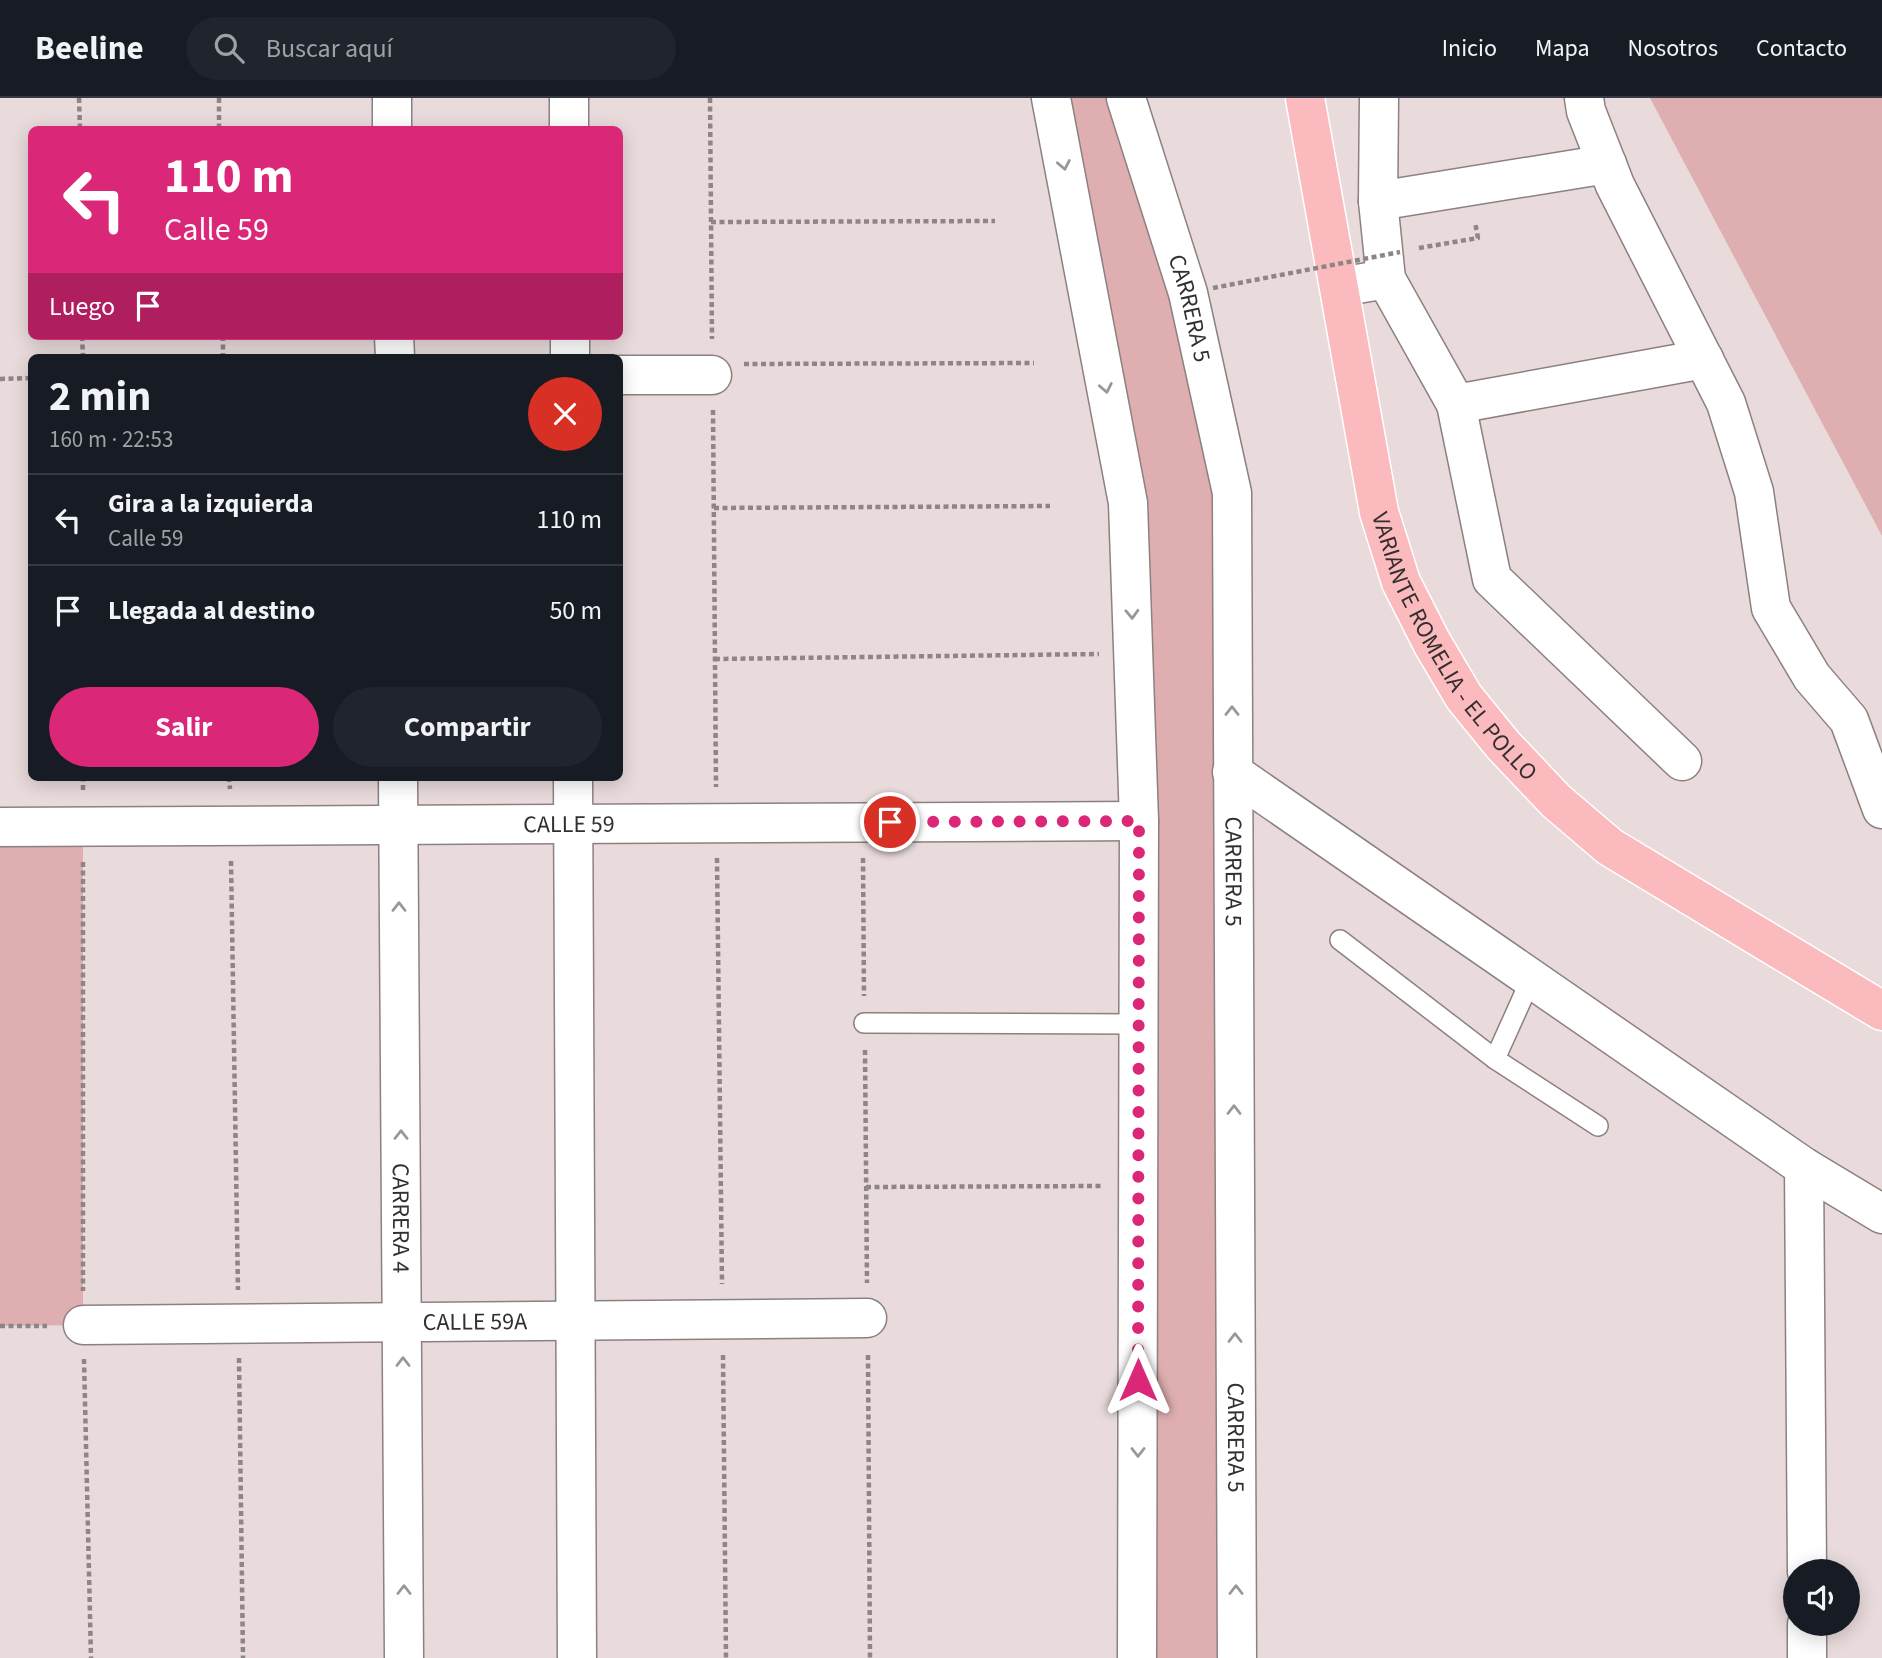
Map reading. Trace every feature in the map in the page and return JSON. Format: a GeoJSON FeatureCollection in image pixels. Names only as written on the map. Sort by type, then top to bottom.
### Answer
{"type":"FeatureCollection","features":[{"type":"Feature","properties":{"kind":"highway","name":"VARIANTE ROMELIA - EL POLLO"},"geometry":{"type":"LineString","coordinates":[[1305,98],[1379,512],[1401,582],[1432,643],[1464,697],[1503,745],[1556,801],[1610,847],[1882,1011]]}},
{"type":"Feature","properties":{"kind":"street"},"geometry":{"type":"LineString","coordinates":[[392,98],[392,126]]}},
{"type":"Feature","properties":{"kind":"street"},"geometry":{"type":"LineString","coordinates":[[569,98],[569,126]]}},
{"type":"Feature","properties":{"kind":"street"},"geometry":{"type":"LineString","coordinates":[[1051,98],[1128,503],[1139,821],[1137,1658]]}},
{"type":"Feature","properties":{"kind":"street","name":"CARRERA 5"},"geometry":{"type":"LineString","coordinates":[[1126,98],[1188,293],[1232,493],[1237,1658]]}},
{"type":"Feature","properties":{"kind":"street"},"geometry":{"type":"LineString","coordinates":[[1380,98],[1378,201],[1393,265],[1456,404],[1492,579],[1682,761]]}},
{"type":"Feature","properties":{"kind":"street"},"geometry":{"type":"LineString","coordinates":[[1584,98],[1586,111],[1615,185],[1726,403],[1754,492],[1771,608],[1812,677],[1849,720],[1882,808]]}},
{"type":"Feature","properties":{"kind":"street"},"geometry":{"type":"LineString","coordinates":[[1378,201],[1607,164]]}},
{"type":"Feature","properties":{"kind":"street"},"geometry":{"type":"LineString","coordinates":[[1340,287],[1393,265]]}},
{"type":"Feature","properties":{"kind":"street"},"geometry":{"type":"LineString","coordinates":[[1456,404],[1704,359]]}},
{"type":"Feature","properties":{"kind":"street"},"geometry":{"type":"LineString","coordinates":[[623,375],[712,370]]}},
{"type":"Feature","properties":{"kind":"street"},"geometry":{"type":"LineString","coordinates":[[1232,772],[1804,1167],[1882,1214]]}},
{"type":"Feature","properties":{"kind":"street","name":"CARRERA 4"},"geometry":{"type":"LineString","coordinates":[[398,781],[404,1658]]}},
{"type":"Feature","properties":{"kind":"street"},"geometry":{"type":"LineString","coordinates":[[573,781],[577,1658]]}},
{"type":"Feature","properties":{"kind":"street","name":"CALLE 59"},"geometry":{"type":"LineString","coordinates":[[0,827],[1139,821]]}},
{"type":"Feature","properties":{"kind":"street"},"geometry":{"type":"LineString","coordinates":[[1804,1167],[1807,1559]]}},
{"type":"Feature","properties":{"kind":"street","name":"CALLE 59A"},"geometry":{"type":"LineString","coordinates":[[83,1325],[867,1318]]}},
{"type":"Feature","properties":{"kind":"street"},"geometry":{"type":"LineString","coordinates":[[1807,1636],[1807,1658]]}},
{"type":"Feature","properties":{"kind":"lane"},"geometry":{"type":"LineString","coordinates":[[1340,940],[1495,1059],[1598,1126]]}},
{"type":"Feature","properties":{"kind":"lane"},"geometry":{"type":"LineString","coordinates":[[1495,1059],[1531,979]]}},
{"type":"Feature","properties":{"kind":"lane"},"geometry":{"type":"LineString","coordinates":[[864,1023],[1139,1024]]}},
{"type":"Feature","properties":{"kind":"path"},"geometry":{"type":"LineString","coordinates":[[79,98],[80,126]]}},
{"type":"Feature","properties":{"kind":"path"},"geometry":{"type":"LineString","coordinates":[[219,98],[219,126]]}},
{"type":"Feature","properties":{"kind":"path"},"geometry":{"type":"LineString","coordinates":[[710,98],[726,1658]]}},
{"type":"Feature","properties":{"kind":"path"},"geometry":{"type":"LineString","coordinates":[[1213,288],[1393,265],[1478,238],[1470,187]]}},
{"type":"Feature","properties":{"kind":"path"},"geometry":{"type":"LineString","coordinates":[[711,222],[995,221]]}},
{"type":"Feature","properties":{"kind":"path"},"geometry":{"type":"LineString","coordinates":[[712,370],[1034,363]]}},
{"type":"Feature","properties":{"kind":"path"},"geometry":{"type":"LineString","coordinates":[[0,379],[28,379]]}},
{"type":"Feature","properties":{"kind":"path"},"geometry":{"type":"LineString","coordinates":[[714,508],[1049,506]]}},
{"type":"Feature","properties":{"kind":"path"},"geometry":{"type":"LineString","coordinates":[[715,659],[1134,654]]}},
{"type":"Feature","properties":{"kind":"path"},"geometry":{"type":"LineString","coordinates":[[229,781],[243,1658]]}},
{"type":"Feature","properties":{"kind":"path"},"geometry":{"type":"LineString","coordinates":[[863,822],[870,1658]]}},
{"type":"Feature","properties":{"kind":"path"},"geometry":{"type":"LineString","coordinates":[[83,827],[83,1325],[91,1658]]}},
{"type":"Feature","properties":{"kind":"path"},"geometry":{"type":"LineString","coordinates":[[866,1187],[1139,1185]]}},
{"type":"Feature","properties":{"kind":"path"},"geometry":{"type":"LineString","coordinates":[[0,1326],[83,1325]]}},
{"type":"Feature","properties":{"kind":"shaded area"},"geometry":{"type":"Polygon","coordinates":[[[1051,98],[1126,98],[1232,493],[1237,1658],[1137,1658],[1128,503],[1051,98]]]}},
{"type":"Feature","properties":{"kind":"shaded area"},"geometry":{"type":"Polygon","coordinates":[[[1650,98],[1882,98],[1882,536],[1650,98]]]}},
{"type":"Feature","properties":{"kind":"shaded area"},"geometry":{"type":"Polygon","coordinates":[[[0,827],[83,827],[83,1325],[0,1326],[0,827]]]}},
{"type":"Feature","properties":{"kind":"route"},"geometry":{"type":"LineString","coordinates":[[890,822],[1139,821],[1138,1380]]}}]}
